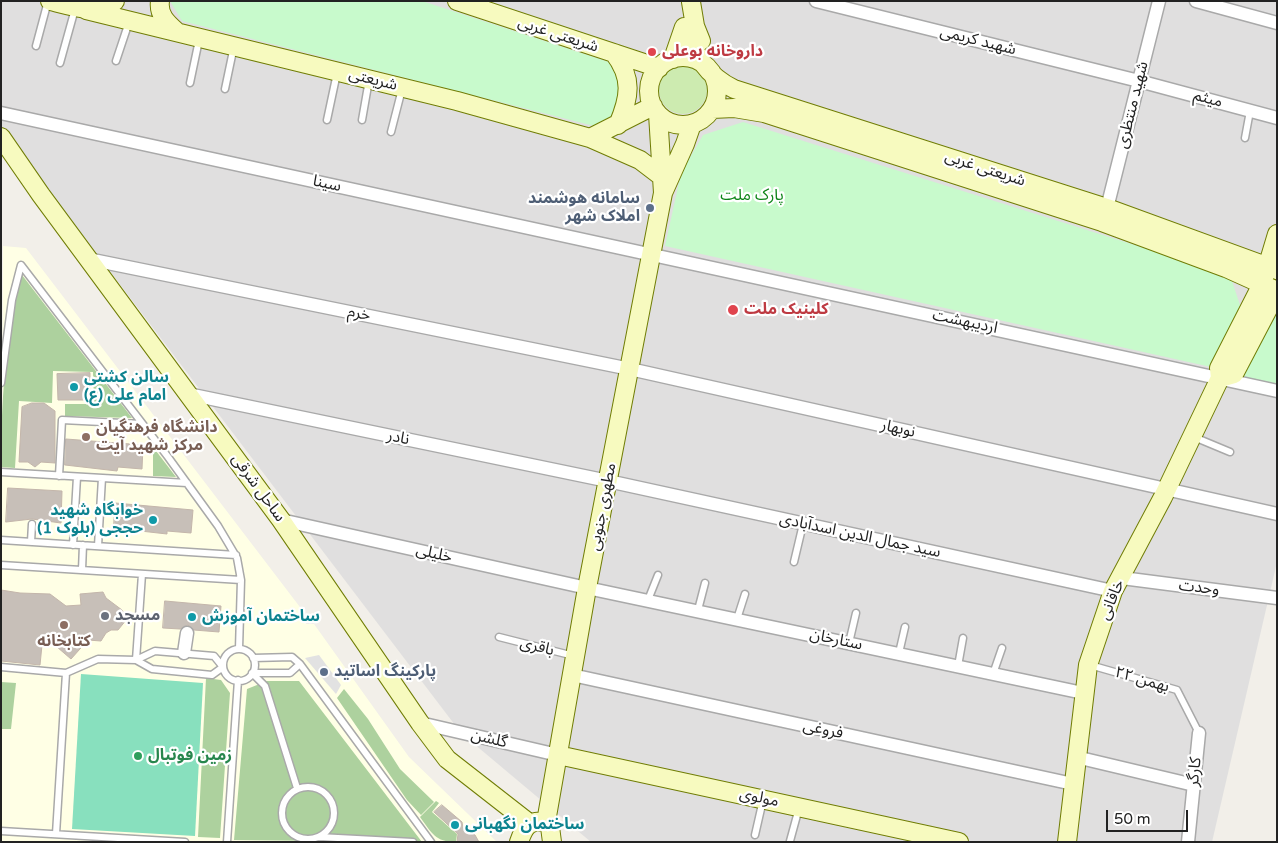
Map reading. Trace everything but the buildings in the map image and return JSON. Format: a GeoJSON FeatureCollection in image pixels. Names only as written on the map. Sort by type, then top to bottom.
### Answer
{"type":"FeatureCollection","features":[{"type":"Feature","properties":{"kind":"street","name":"شریعتی"},"geometry":{"type":"LineString","coordinates":[[49,1],[403,87],[590,138],[640,160],[662,184]]}},
{"type":"Feature","properties":{"kind":"street"},"geometry":{"type":"LineString","coordinates":[[81,8],[111,6],[115,1]]}},
{"type":"Feature","properties":{"kind":"street"},"geometry":{"type":"LineString","coordinates":[[160,1],[159,9],[166,22],[176,31]]}},
{"type":"Feature","properties":{"kind":"street","name":"شریعتی غربی"},"geometry":{"type":"LineString","coordinates":[[457,1],[614,53],[666,63]]}},
{"type":"Feature","properties":{"kind":"street","name":"شهید کریمی"},"geometry":{"type":"LineString","coordinates":[[816,1],[1140,81]]}},
{"type":"Feature","properties":{"kind":"street","name":"شهید منتظری"},"geometry":{"type":"LineString","coordinates":[[1108,208],[1159,1]]}},
{"type":"Feature","properties":{"kind":"street"},"geometry":{"type":"LineString","coordinates":[[662,184],[656,110],[650,86],[666,63],[684,27],[691,2]]}},
{"type":"Feature","properties":{"kind":"street"},"geometry":{"type":"LineString","coordinates":[[691,2],[695,26],[700,40],[708,55],[734,89]]}},
{"type":"Feature","properties":{"kind":"street"},"geometry":{"type":"LineString","coordinates":[[1201,2],[1277,23]]}},
{"type":"Feature","properties":{"kind":"street"},"geometry":{"type":"LineString","coordinates":[[656,110],[675,124],[692,124],[706,116],[712,109],[717,91],[684,27]]}},
{"type":"Feature","properties":{"kind":"street"},"geometry":{"type":"LineString","coordinates":[[614,53],[622,65],[628,91],[626,106],[618,125]]}},
{"type":"Feature","properties":{"kind":"street"},"geometry":{"type":"LineString","coordinates":[[666,63],[691,58],[705,67]]}},
{"type":"Feature","properties":{"kind":"street","name":"شریعتی غربی"},"geometry":{"type":"LineString","coordinates":[[705,67],[723,83],[734,89],[1108,208],[1273,268]]}},
{"type":"Feature","properties":{"kind":"street","name":"میثم"},"geometry":{"type":"LineString","coordinates":[[1140,81],[1277,118]]}},
{"type":"Feature","properties":{"kind":"street","name":"شریعتی غربی"},"geometry":{"type":"LineString","coordinates":[[712,109],[734,108],[764,113],[1102,222],[1226,268],[1272,289]]}},
{"type":"Feature","properties":{"kind":"street"},"geometry":{"type":"LineString","coordinates":[[590,138],[656,110]]}},
{"type":"Feature","properties":{"kind":"street","name":"سینا"},"geometry":{"type":"LineString","coordinates":[[1,114],[652,254]]}},
{"type":"Feature","properties":{"kind":"street"},"geometry":{"type":"LineString","coordinates":[[662,184],[686,144],[692,124]]}},
{"type":"Feature","properties":{"kind":"street","name":"ساحل شرقی"},"geometry":{"type":"LineString","coordinates":[[1,138],[88,259],[282,520],[420,723],[447,759],[537,822]]}},
{"type":"Feature","properties":{"kind":"street","name":"مطهری جنوبی"},"geometry":{"type":"LineString","coordinates":[[537,822],[558,755],[587,588],[652,254],[662,184]]}},
{"type":"Feature","properties":{"kind":"street","name":"خاقانی"},"geometry":{"type":"LineString","coordinates":[[1067,842],[1088,665],[1117,584],[1167,488],[1220,378],[1234,374],[1264,310],[1272,289],[1277,234]]}},
{"type":"Feature","properties":{"kind":"street","name":"اردیبهشت"},"geometry":{"type":"LineString","coordinates":[[652,254],[1277,391]]}},
{"type":"Feature","properties":{"kind":"street","name":"خرم"},"geometry":{"type":"LineString","coordinates":[[88,259],[630,369]]}},
{"type":"Feature","properties":{"kind":"street"},"geometry":{"type":"LineString","coordinates":[[1226,268],[1241,280],[1264,310]]}},
{"type":"Feature","properties":{"kind":"street","name":"نوبهار"},"geometry":{"type":"LineString","coordinates":[[630,369],[1277,514]]}},
{"type":"Feature","properties":{"kind":"street","name":"نادر"},"geometry":{"type":"LineString","coordinates":[[188,394],[608,481]]}},
{"type":"Feature","properties":{"kind":"street","name":"سید جمال الدین اسدآبادی"},"geometry":{"type":"LineString","coordinates":[[608,481],[803,524],[1117,584]]}},
{"type":"Feature","properties":{"kind":"street","name":"خلیلی"},"geometry":{"type":"LineString","coordinates":[[282,520],[587,588]]}},
{"type":"Feature","properties":{"kind":"street","name":"وحدت"},"geometry":{"type":"LineString","coordinates":[[1117,584],[1277,598]]}},
{"type":"Feature","properties":{"kind":"street","name":"ستارخان"},"geometry":{"type":"LineString","coordinates":[[587,588],[1084,693]]}},
{"type":"Feature","properties":{"kind":"street"},"geometry":{"type":"LineString","coordinates":[[184,654],[187,633]]}},
{"type":"Feature","properties":{"kind":"street","name":"فروغی"},"geometry":{"type":"LineString","coordinates":[[572,676],[1073,784]]}},
{"type":"Feature","properties":{"kind":"street","name":"گلشن"},"geometry":{"type":"LineString","coordinates":[[420,723],[558,755]]}},
{"type":"Feature","properties":{"kind":"street","name":"کارگر"},"geometry":{"type":"LineString","coordinates":[[1188,842],[1199,732]]}},
{"type":"Feature","properties":{"kind":"street","name":"مولوی"},"geometry":{"type":"LineString","coordinates":[[558,755],[959,842]]}},
{"type":"Feature","properties":{"kind":"street"},"geometry":{"type":"LineString","coordinates":[[1076,757],[1194,785]]}},
{"type":"Feature","properties":{"kind":"street"},"geometry":{"type":"LineString","coordinates":[[519,842],[522,833],[537,822],[550,827],[552,842]]}},
{"type":"Feature","properties":{"kind":"lane"},"geometry":{"type":"LineString","coordinates":[[36,46],[49,1]]}},
{"type":"Feature","properties":{"kind":"lane"},"geometry":{"type":"LineString","coordinates":[[60,63],[81,8]]}},
{"type":"Feature","properties":{"kind":"lane"},"geometry":{"type":"LineString","coordinates":[[116,61],[130,20]]}},
{"type":"Feature","properties":{"kind":"lane"},"geometry":{"type":"LineString","coordinates":[[190,83],[200,37]]}},
{"type":"Feature","properties":{"kind":"lane"},"geometry":{"type":"LineString","coordinates":[[225,89],[234,45]]}},
{"type":"Feature","properties":{"kind":"lane"},"geometry":{"type":"LineString","coordinates":[[327,120],[337,71]]}},
{"type":"Feature","properties":{"kind":"lane"},"geometry":{"type":"LineString","coordinates":[[362,120],[370,79]]}},
{"type":"Feature","properties":{"kind":"lane"},"geometry":{"type":"LineString","coordinates":[[391,132],[403,87]]}},
{"type":"Feature","properties":{"kind":"lane"},"geometry":{"type":"LineString","coordinates":[[1245,138],[1250,111]]}},
{"type":"Feature","properties":{"kind":"lane"},"geometry":{"type":"LineString","coordinates":[[1,383],[12,300],[21,265],[187,483],[236,555],[241,580],[239,649]]}},
{"type":"Feature","properties":{"kind":"lane"},"geometry":{"type":"LineString","coordinates":[[59,476],[62,420],[142,424]]}},
{"type":"Feature","properties":{"kind":"lane"},"geometry":{"type":"LineString","coordinates":[[1192,436],[1230,452]]}},
{"type":"Feature","properties":{"kind":"lane"},"geometry":{"type":"LineString","coordinates":[[1,472],[187,483]]}},
{"type":"Feature","properties":{"kind":"lane"},"geometry":{"type":"LineString","coordinates":[[73,545],[76,476]]}},
{"type":"Feature","properties":{"kind":"lane"},"geometry":{"type":"LineString","coordinates":[[98,546],[102,478]]}},
{"type":"Feature","properties":{"kind":"lane"},"geometry":{"type":"LineString","coordinates":[[31,542],[32,524]]}},
{"type":"Feature","properties":{"kind":"lane"},"geometry":{"type":"LineString","coordinates":[[794,562],[803,524]]}},
{"type":"Feature","properties":{"kind":"lane"},"geometry":{"type":"LineString","coordinates":[[1,540],[236,555]]}},
{"type":"Feature","properties":{"kind":"lane"},"geometry":{"type":"LineString","coordinates":[[82,570],[83,545]]}},
{"type":"Feature","properties":{"kind":"lane"},"geometry":{"type":"LineString","coordinates":[[1,565],[241,580]]}},
{"type":"Feature","properties":{"kind":"lane"},"geometry":{"type":"LineString","coordinates":[[136,660],[142,574]]}},
{"type":"Feature","properties":{"kind":"lane"},"geometry":{"type":"LineString","coordinates":[[648,600],[658,575]]}},
{"type":"Feature","properties":{"kind":"lane"},"geometry":{"type":"LineString","coordinates":[[698,610],[705,583]]}},
{"type":"Feature","properties":{"kind":"lane"},"geometry":{"type":"LineString","coordinates":[[737,619],[744,594]]}},
{"type":"Feature","properties":{"kind":"lane"},"geometry":{"type":"LineString","coordinates":[[849,643],[856,613]]}},
{"type":"Feature","properties":{"kind":"lane"},"geometry":{"type":"LineString","coordinates":[[899,654],[905,628]]}},
{"type":"Feature","properties":{"kind":"lane","name":"باقری"},"geometry":{"type":"LineString","coordinates":[[499,637],[575,656]]}},
{"type":"Feature","properties":{"kind":"lane"},"geometry":{"type":"LineString","coordinates":[[958,666],[963,638]]}},
{"type":"Feature","properties":{"kind":"lane"},"geometry":{"type":"LineString","coordinates":[[993,674],[1002,648]]}},
{"type":"Feature","properties":{"kind":"lane"},"geometry":{"type":"LineString","coordinates":[[136,660],[152,668],[212,674],[223,667],[229,652],[239,649],[248,652],[254,658],[292,657],[300,664],[431,842]]}},
{"type":"Feature","properties":{"kind":"lane"},"geometry":{"type":"LineString","coordinates":[[1,667],[66,674],[98,659],[136,660],[155,652],[214,656],[228,676],[238,680],[246,679],[252,674],[290,674],[300,664]]}},
{"type":"Feature","properties":{"kind":"lane"},"geometry":{"type":"LineString","coordinates":[[252,674],[254,658]]}},
{"type":"Feature","properties":{"kind":"lane","name":"۲۲ بهمن"},"geometry":{"type":"LineString","coordinates":[[1088,665],[1177,690],[1199,732]]}},
{"type":"Feature","properties":{"kind":"lane"},"geometry":{"type":"LineString","coordinates":[[56,834],[66,674]]}},
{"type":"Feature","properties":{"kind":"lane"},"geometry":{"type":"LineString","coordinates":[[252,674],[266,686],[296,788]]}},
{"type":"Feature","properties":{"kind":"lane"},"geometry":{"type":"LineString","coordinates":[[227,842],[238,680]]}},
{"type":"Feature","properties":{"kind":"lane"},"geometry":{"type":"LineString","coordinates":[[317,837],[330,827],[334,811],[332,802],[328,795],[313,787],[296,788],[284,801],[281,809],[285,827],[299,838],[317,837],[412,842]]}},
{"type":"Feature","properties":{"kind":"lane"},"geometry":{"type":"LineString","coordinates":[[755,835],[764,799]]}},
{"type":"Feature","properties":{"kind":"lane"},"geometry":{"type":"LineString","coordinates":[[790,841],[800,807]]}},
{"type":"Feature","properties":{"kind":"lane"},"geometry":{"type":"LineString","coordinates":[[1,831],[185,842]]}},
{"type":"Feature","properties":{"kind":"shaded area"},"geometry":{"type":"Polygon","coordinates":[[[1,1],[1277,1],[1277,562],[1212,842],[591,842],[461,733],[1,128],[1,1]]]}},
{"type":"Feature","properties":{"kind":"shaded area","name":"دانشگاه فرهنگیان مرکز شهید آیت"},"geometry":{"type":"Polygon","coordinates":[[[3,246],[26,248],[306,615],[306,624],[314,624],[409,757],[497,842],[1,842],[3,246]]]}},
{"type":"Feature","properties":{"kind":"shaded area","name":"پارکینگ اساتید"},"geometry":{"type":"Polygon","coordinates":[[[319,655],[341,685],[336,694],[305,658],[319,655]]]}},
{"type":"Feature","properties":{"kind":"green space"},"geometry":{"type":"Polygon","coordinates":[[[170,1],[422,1],[609,62],[626,84],[619,111],[598,127],[182,21],[170,1]]]}},
{"type":"Feature","properties":{"kind":"green space"},"geometry":{"type":"Polygon","coordinates":[[[683,66],[692,68],[700,73],[705,81],[707,90],[705,99],[700,107],[692,112],[683,114],[674,112],[666,107],[661,99],[659,90],[661,81],[666,73],[674,68],[683,66]]]}},
{"type":"Feature","properties":{"kind":"green space","name":"پارک ملت"},"geometry":{"type":"Polygon","coordinates":[[[743,122],[1230,275],[1242,311],[1211,367],[665,246],[681,173],[703,135],[743,122]]]}},
{"type":"Feature","properties":{"kind":"green space"},"geometry":{"type":"Polygon","coordinates":[[[22,275],[132,418],[65,416],[65,404],[94,404],[93,372],[53,371],[52,403],[19,401],[15,468],[1,467],[5,370],[16,298],[22,275]]]}},
{"type":"Feature","properties":{"kind":"green space"},"geometry":{"type":"Polygon","coordinates":[[[1277,313],[1277,385],[1241,376],[1277,313]]]}},
{"type":"Feature","properties":{"kind":"green space"},"geometry":{"type":"Polygon","coordinates":[[[153,447],[176,477],[153,476],[153,447]]]}},
{"type":"Feature","properties":{"kind":"green space","name":"زمین فوتبال"},"geometry":{"type":"Polygon","coordinates":[[[81,674],[203,683],[195,836],[72,829],[81,674]]]}},
{"type":"Feature","properties":{"kind":"green space"},"geometry":{"type":"Polygon","coordinates":[[[206,678],[221,680],[230,693],[220,838],[198,837],[206,678]]]}},
{"type":"Feature","properties":{"kind":"green space"},"geometry":{"type":"Polygon","coordinates":[[[267,681],[299,681],[422,842],[234,840],[247,689],[267,681]]]}},
{"type":"Feature","properties":{"kind":"green space"},"geometry":{"type":"Polygon","coordinates":[[[1,682],[16,683],[11,729],[1,729],[1,682]]]}},
{"type":"Feature","properties":{"kind":"green space"},"geometry":{"type":"Polygon","coordinates":[[[344,689],[368,719],[400,769],[434,802],[421,815],[407,800],[337,698],[344,689]]]}},
{"type":"Feature","properties":{"kind":"green space"},"geometry":{"type":"Polygon","coordinates":[[[436,801],[439,803],[432,812],[457,834],[456,842],[449,842],[435,836],[420,817],[436,801]]]}},
{"type":"Feature","properties":{"kind":"place","name":"داروخانه بوعلی"},"geometry":{"type":"Point","coordinates":[652,52]}},
{"type":"Feature","properties":{"kind":"place","name":"سامانه هوشمند املاک شهر"},"geometry":{"type":"Point","coordinates":[650,208]}},
{"type":"Feature","properties":{"kind":"place","name":"کلینیک ملت"},"geometry":{"type":"Point","coordinates":[733,310]}},
{"type":"Feature","properties":{"kind":"place","name":"سالن کشتی امام علی (ع)"},"geometry":{"type":"Point","coordinates":[74,387]}},
{"type":"Feature","properties":{"kind":"place","name":"دانشگاه فرهنگیان مرکز شهید آیت"},"geometry":{"type":"Point","coordinates":[86,437]}},
{"type":"Feature","properties":{"kind":"place","name":"خوابگاه شهید حججی (بلوک 1)"},"geometry":{"type":"Point","coordinates":[153,520]}},
{"type":"Feature","properties":{"kind":"place","name":"مسجد"},"geometry":{"type":"Point","coordinates":[105,616]}},
{"type":"Feature","properties":{"kind":"place","name":"ساختمان آموزش"},"geometry":{"type":"Point","coordinates":[192,617]}},
{"type":"Feature","properties":{"kind":"place","name":"کتابخانه"},"geometry":{"type":"Point","coordinates":[64,625]}},
{"type":"Feature","properties":{"kind":"place","name":"پارکینگ اساتید"},"geometry":{"type":"Point","coordinates":[324,672]}},
{"type":"Feature","properties":{"kind":"place","name":"زمین فوتبال"},"geometry":{"type":"Point","coordinates":[138,756]}},
{"type":"Feature","properties":{"kind":"place","name":"ساختمان نگهبانی"},"geometry":{"type":"Point","coordinates":[455,825]}}]}
